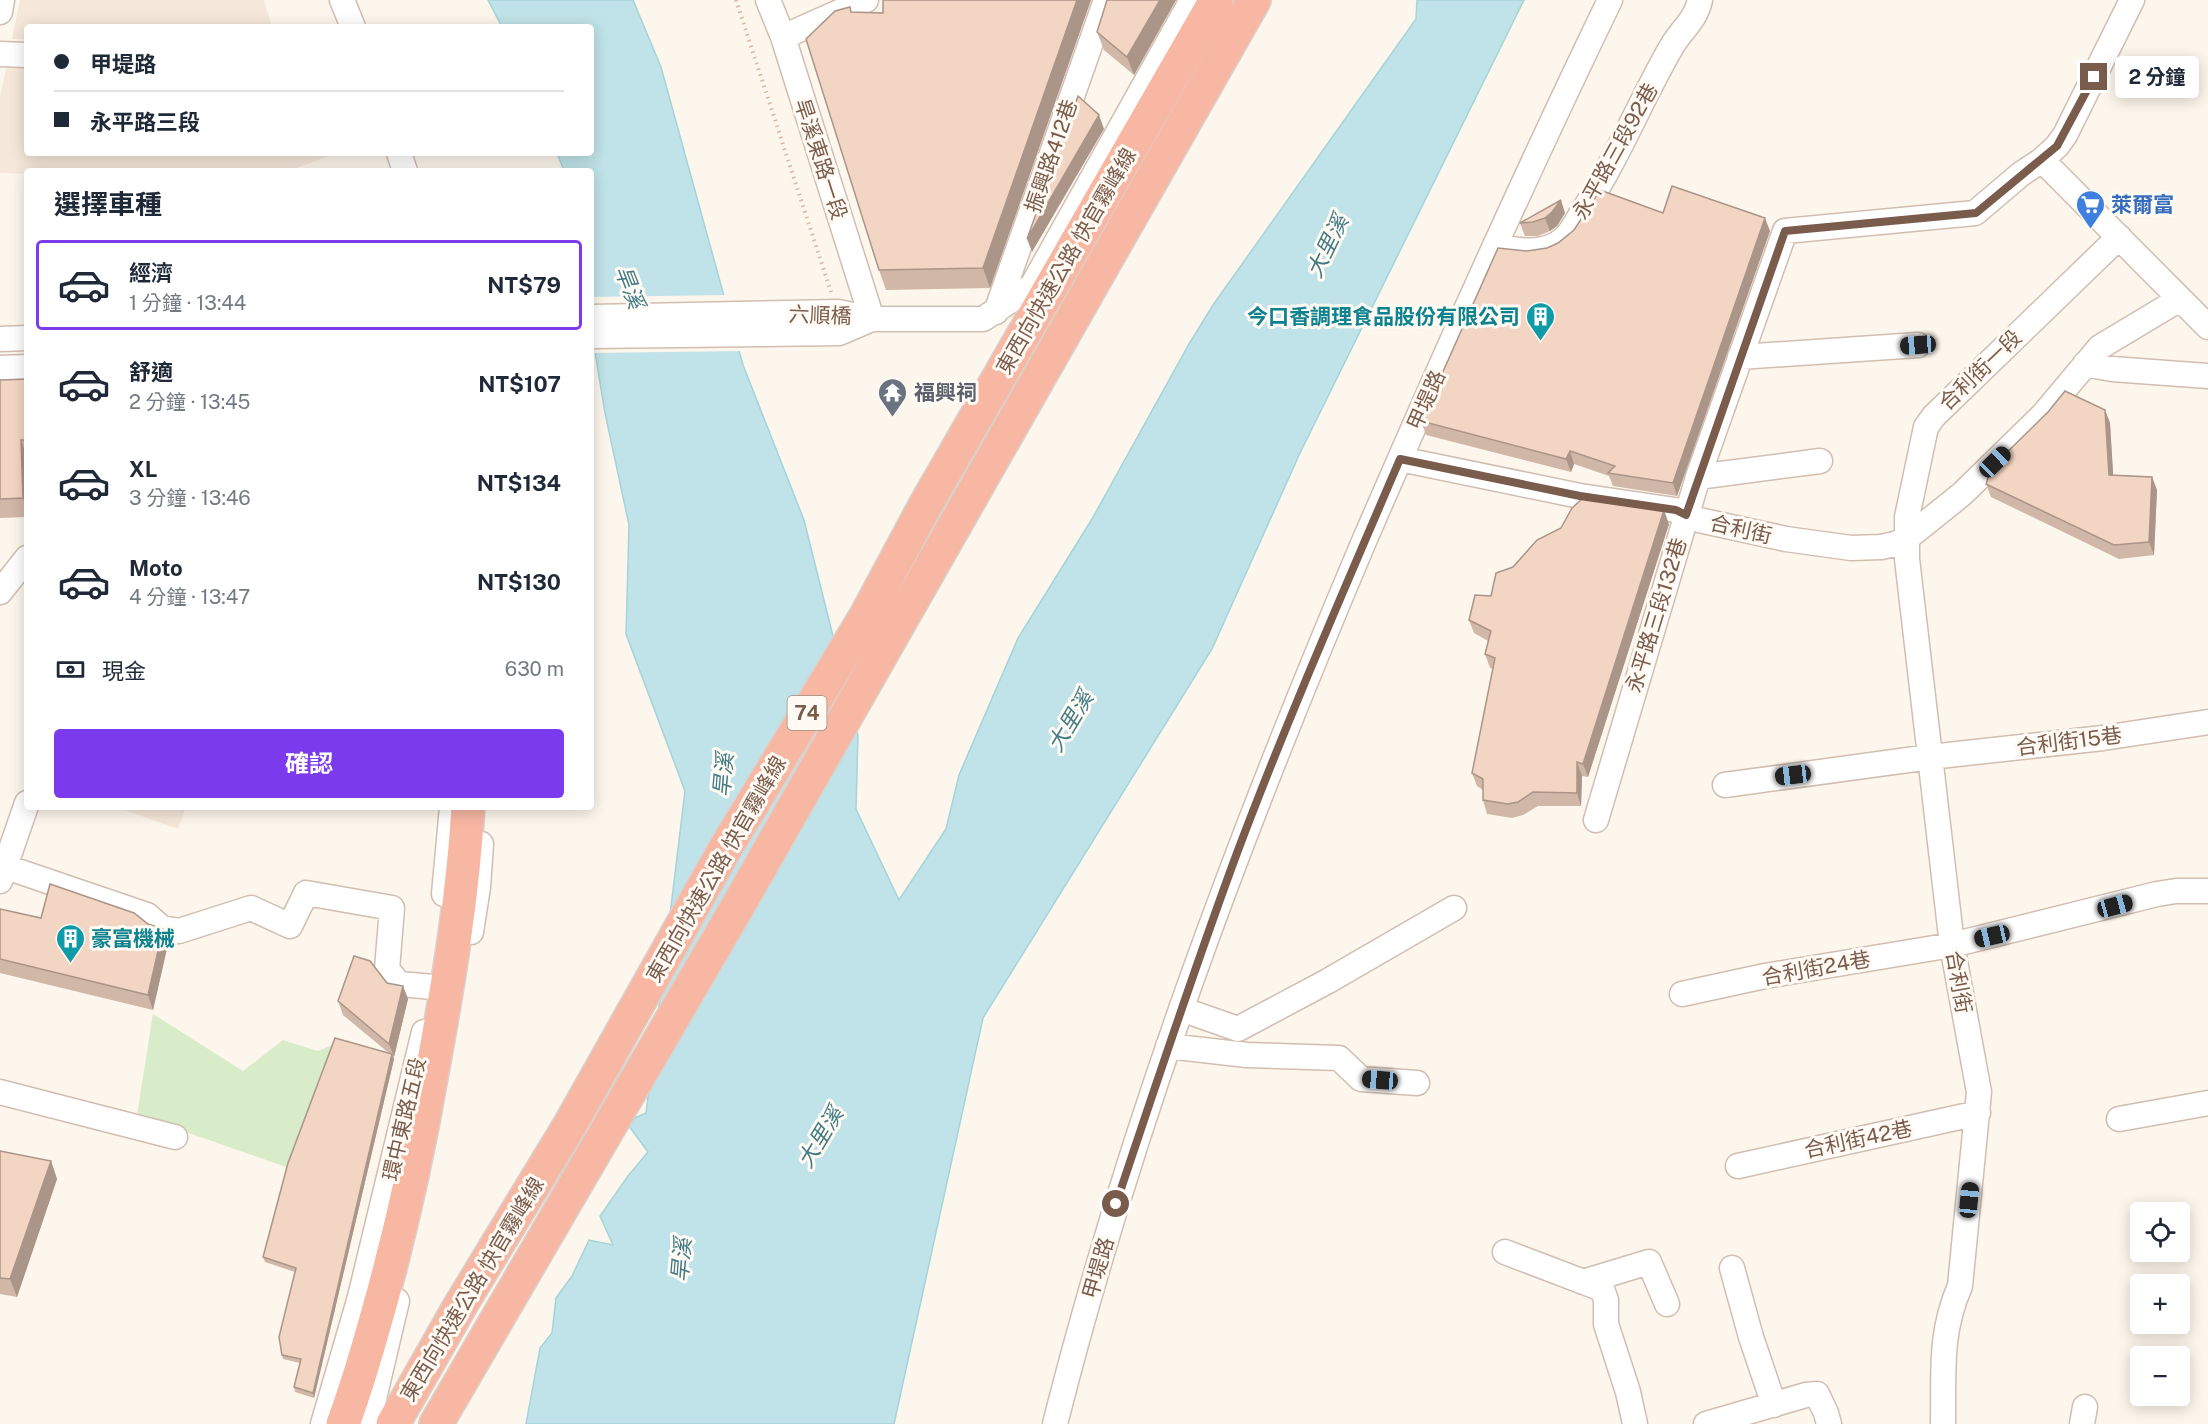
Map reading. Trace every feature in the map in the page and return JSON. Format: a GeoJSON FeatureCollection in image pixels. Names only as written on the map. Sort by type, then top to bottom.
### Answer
{"type":"FeatureCollection","features":[{"type":"Feature","properties":{"kind":"highway","name":"東西向快速公路 快官霧峰線"},"geometry":{"type":"LineString","coordinates":[[393,1424],[460,1306],[571,1123],[725,849],[866,616],[926,504],[1216,0]]}},
{"type":"Feature","properties":{"kind":"highway","name":"東西向快速公路 快官霧峰線"},"geometry":{"type":"LineString","coordinates":[[436,1424],[733,914],[1254,0]]}},
{"type":"Feature","properties":{"kind":"highway"},"geometry":{"type":"LineString","coordinates":[[343,1424],[360,1379],[391,1265],[419,1147],[441,987],[465,854],[468,810]]}},
{"type":"Feature","properties":{"kind":"street"},"geometry":{"type":"LineString","coordinates":[[0,12],[2,0]]}},
{"type":"Feature","properties":{"kind":"street"},"geometry":{"type":"LineString","coordinates":[[342,0],[352,24]]}},
{"type":"Feature","properties":{"kind":"street","name":"旱溪東路一段"},"geometry":{"type":"LineString","coordinates":[[768,0],[783,37],[872,319]]}},
{"type":"Feature","properties":{"kind":"street"},"geometry":{"type":"LineString","coordinates":[[783,37],[866,0]]}},
{"type":"Feature","properties":{"kind":"street","name":"振興路412巷"},"geometry":{"type":"LineString","coordinates":[[996,312],[1106,0]]}},
{"type":"Feature","properties":{"kind":"street"},"geometry":{"type":"LineString","coordinates":[[872,319],[983,319],[1032,286],[1192,0]]}},
{"type":"Feature","properties":{"kind":"street","name":"甲堤路"},"geometry":{"type":"LineString","coordinates":[[1055,1424],[1116,1204],[1168,1046],[1238,851],[1295,707],[1400,459],[1495,245],[1610,0]]}},
{"type":"Feature","properties":{"kind":"street","name":"永平路三段92巷"},"geometry":{"type":"LineString","coordinates":[[1495,245],[1513,250],[1539,251],[1566,237],[1603,181],[1673,44],[1697,15],[1700,0]]}},
{"type":"Feature","properties":{"kind":"street"},"geometry":{"type":"LineString","coordinates":[[2132,0],[2065,135],[2042,160],[2208,327]]}},
{"type":"Feature","properties":{"kind":"street"},"geometry":{"type":"LineString","coordinates":[[0,54],[24,55]]}},
{"type":"Feature","properties":{"kind":"street","name":"永平路三段132巷"},"geometry":{"type":"LineString","coordinates":[[1596,819],[1698,477],[1785,231],[1976,213],[2042,160]]}},
{"type":"Feature","properties":{"kind":"street","name":"合利街一段"},"geometry":{"type":"LineString","coordinates":[[1906,538],[1907,517],[1926,427],[1934,416],[2119,237]]}},
{"type":"Feature","properties":{"kind":"street","name":"合利街"},"geometry":{"type":"LineString","coordinates":[[1400,459],[1580,496],[1676,510],[1699,520],[1786,539],[1851,548],[1881,547],[1895,544],[1906,538],[1962,494],[2043,415],[2100,346],[2180,299]]}},
{"type":"Feature","properties":{"kind":"street","name":"六順橋"},"geometry":{"type":"LineString","coordinates":[[594,317],[838,312],[872,319]]}},
{"type":"Feature","properties":{"kind":"street","name":"六順橋"},"geometry":{"type":"LineString","coordinates":[[594,336],[839,333],[872,319]]}},
{"type":"Feature","properties":{"kind":"street"},"geometry":{"type":"LineString","coordinates":[[0,339],[24,338]]}},
{"type":"Feature","properties":{"kind":"street"},"geometry":{"type":"LineString","coordinates":[[1740,357],[1918,345]]}},
{"type":"Feature","properties":{"kind":"street"},"geometry":{"type":"LineString","coordinates":[[2085,364],[2112,369],[2208,376]]}},
{"type":"Feature","properties":{"kind":"street"},"geometry":{"type":"LineString","coordinates":[[0,368],[24,367]]}},
{"type":"Feature","properties":{"kind":"street"},"geometry":{"type":"LineString","coordinates":[[1698,477],[1820,461]]}},
{"type":"Feature","properties":{"kind":"street","name":"合利街"},"geometry":{"type":"LineString","coordinates":[[1906,538],[1952,945],[1979,1092],[1960,1286],[1950,1310],[1942,1355],[1943,1424]]}},
{"type":"Feature","properties":{"kind":"street"},"geometry":{"type":"LineString","coordinates":[[0,592],[24,562]]}},
{"type":"Feature","properties":{"kind":"street","name":"合利街15巷"},"geometry":{"type":"LineString","coordinates":[[1725,784],[1930,757],[2103,738],[2208,722]]}},
{"type":"Feature","properties":{"kind":"street"},"geometry":{"type":"LineString","coordinates":[[25,810],[3,874],[147,915],[162,928],[179,931],[251,908],[290,926],[306,893],[392,908],[387,969],[399,984],[441,987]]}},
{"type":"Feature","properties":{"kind":"street","name":"環中東路五段"},"geometry":{"type":"LineString","coordinates":[[323,1424],[366,1274],[400,1136],[441,987],[452,810]]}},
{"type":"Feature","properties":{"kind":"street","name":"環中東路五段"},"geometry":{"type":"LineString","coordinates":[[368,1424],[437,1136],[478,887],[483,810]]}},
{"type":"Feature","properties":{"kind":"street","name":"合利街24巷"},"geometry":{"type":"LineString","coordinates":[[1682,994],[1765,976],[1952,945],[2157,894],[2176,891],[2208,891]]}},
{"type":"Feature","properties":{"kind":"street"},"geometry":{"type":"LineString","coordinates":[[1181,1009],[1238,1029],[1328,981],[1454,908]]}},
{"type":"Feature","properties":{"kind":"street"},"geometry":{"type":"LineString","coordinates":[[1168,1046],[1247,1055],[1339,1058],[1361,1079],[1417,1083]]}},
{"type":"Feature","properties":{"kind":"street"},"geometry":{"type":"LineString","coordinates":[[0,1092],[175,1137]]}},
{"type":"Feature","properties":{"kind":"street"},"geometry":{"type":"LineString","coordinates":[[2119,1119],[2208,1103]]}},
{"type":"Feature","properties":{"kind":"street","name":"合利街42巷"},"geometry":{"type":"LineString","coordinates":[[1738,1166],[1978,1113]]}},
{"type":"Feature","properties":{"kind":"street"},"geometry":{"type":"LineString","coordinates":[[1505,1252],[1602,1289],[1606,1300],[1606,1324],[1628,1392],[1635,1424]]}},
{"type":"Feature","properties":{"kind":"street"},"geometry":{"type":"LineString","coordinates":[[1584,1282],[1649,1262],[1667,1304]]}},
{"type":"Feature","properties":{"kind":"street"},"geometry":{"type":"LineString","coordinates":[[1732,1268],[1774,1405]]}},
{"type":"Feature","properties":{"kind":"street"},"geometry":{"type":"LineString","coordinates":[[1706,1424],[1806,1395],[1817,1394],[1829,1424]]}},
{"type":"Feature","properties":{"kind":"path"},"geometry":{"type":"LineString","coordinates":[[736,0],[838,312]]}},
{"type":"Feature","properties":{"kind":"shaded area"},"geometry":{"type":"Polygon","coordinates":[[[20,0],[264,0],[271,24],[24,24],[24,39],[12,39],[20,0]]]}},
{"type":"Feature","properties":{"kind":"shaded area"},"geometry":{"type":"Polygon","coordinates":[[[7,64],[24,64],[24,156],[328,156],[297,168],[24,168],[24,174],[0,173],[0,97],[7,64]]]}},
{"type":"Feature","properties":{"kind":"shaded area"},"geometry":{"type":"Polygon","coordinates":[[[124,810],[185,810],[178,829],[124,810]]]}},
{"type":"Feature","properties":{"kind":"green space"},"geometry":{"type":"Polygon","coordinates":[[[153,1014],[243,1071],[283,1040],[318,1051],[337,1043],[289,1168],[137,1115],[153,1014]]]}},
{"type":"Feature","properties":{"kind":"water"},"geometry":{"type":"Polygon","coordinates":[[[488,0],[633,0],[661,67],[743,365],[804,520],[858,736],[856,809],[899,900],[946,829],[959,775],[1018,638],[1092,519],[1213,305],[1416,19],[1417,0],[1524,0],[1300,453],[1212,649],[983,1018],[894,1424],[526,1424],[540,1348],[552,1333],[556,1298],[572,1276],[589,1240],[613,1245],[600,1216],[648,1152],[626,1122],[646,1113],[685,791],[626,634],[629,525],[605,413],[594,346],[594,168],[563,168],[558,156],[594,156],[594,24],[500,24],[488,0]]]}},
{"type":"Feature","properties":{"kind":"pier"},"geometry":{"type":"Polygon","coordinates":[[[727,295],[742,351],[594,353],[594,297],[727,295]]]}},
{"type":"Feature","properties":{"kind":"building"},"geometry":{"type":"Polygon","coordinates":[[[883,0],[1077,0],[983,268],[879,270],[806,39],[835,11],[850,7],[851,12],[883,13],[883,0]]]}},
{"type":"Feature","properties":{"kind":"building"},"geometry":{"type":"Polygon","coordinates":[[[1107,0],[1160,0],[1127,57],[1097,32],[1107,0]]]}},
{"type":"Feature","properties":{"kind":"building"},"geometry":{"type":"Polygon","coordinates":[[[1078,96],[1099,115],[1027,239],[1078,96]]]}},
{"type":"Feature","properties":{"kind":"building"},"geometry":{"type":"Polygon","coordinates":[[[1672,186],[1765,218],[1673,483],[1608,473],[1615,466],[1570,451],[1566,459],[1421,421],[1498,248],[1527,251],[1547,248],[1558,243],[1574,230],[1600,190],[1663,213],[1672,186]]]}},
{"type":"Feature","properties":{"kind":"building"},"geometry":{"type":"Polygon","coordinates":[[[1561,200],[1545,218],[1520,223],[1561,200]]]}},
{"type":"Feature","properties":{"kind":"building"},"geometry":{"type":"Polygon","coordinates":[[[24,379],[24,440],[21,440],[23,498],[0,499],[0,380],[24,379]]]}},
{"type":"Feature","properties":{"kind":"building"},"geometry":{"type":"Polygon","coordinates":[[[2065,391],[2105,410],[2109,475],[2152,477],[2149,542],[2114,545],[1986,484],[1991,468],[2048,412],[2065,391]]]}},
{"type":"Feature","properties":{"kind":"building"},"geometry":{"type":"Polygon","coordinates":[[[1583,498],[1664,510],[1583,764],[1577,762],[1577,793],[1533,792],[1518,802],[1508,804],[1483,800],[1483,779],[1472,773],[1495,658],[1485,654],[1491,631],[1469,620],[1475,595],[1491,596],[1496,573],[1513,567],[1537,540],[1561,528],[1572,508],[1583,498]]]}},
{"type":"Feature","properties":{"kind":"building"},"geometry":{"type":"Polygon","coordinates":[[[50,884],[134,913],[148,924],[163,929],[148,995],[0,959],[0,909],[41,918],[50,884]]]}},
{"type":"Feature","properties":{"kind":"building"},"geometry":{"type":"Polygon","coordinates":[[[354,956],[370,961],[387,983],[403,986],[389,1044],[338,1001],[354,956]]]}},
{"type":"Feature","properties":{"kind":"building"},"geometry":{"type":"Polygon","coordinates":[[[335,1038],[392,1054],[313,1393],[294,1387],[301,1359],[282,1355],[279,1337],[296,1268],[263,1257],[288,1163],[335,1038]]]}},
{"type":"Feature","properties":{"kind":"building"},"geometry":{"type":"Polygon","coordinates":[[[0,1151],[51,1161],[10,1279],[0,1278],[0,1151]]]}},
{"type":"Feature","properties":{"kind":"place","name":"萊爾富"},"geometry":{"type":"Point","coordinates":[2090,230]}},
{"type":"Feature","properties":{"kind":"place","name":"今口香調理食品股份有限公司"},"geometry":{"type":"Point","coordinates":[1541,342]}},
{"type":"Feature","properties":{"kind":"place","name":"福興祠"},"geometry":{"type":"Point","coordinates":[893,418]}},
{"type":"Feature","properties":{"kind":"place","name":"豪富機械"},"geometry":{"type":"Point","coordinates":[70,964]}},
{"type":"Feature","properties":{"kind":"route"},"geometry":{"type":"LineString","coordinates":[[1116,1204],[1168,1046],[1238,851],[1308,674],[1400,459],[1580,496],[1676,510],[1686,515],[1785,231],[1976,213],[2057,146],[2065,135],[2094,77]]}},
{"type":"Feature","properties":{"kind":"water label","name":"大里溪"},"geometry":{"type":"Point","coordinates":[1327,246]}},
{"type":"Feature","properties":{"kind":"water label","name":"旱溪"},"geometry":{"type":"Point","coordinates":[630,287]}},
{"type":"Feature","properties":{"kind":"water label","name":"大里溪"},"geometry":{"type":"Point","coordinates":[1070,721]}},
{"type":"Feature","properties":{"kind":"water label","name":"旱溪"},"geometry":{"type":"Point","coordinates":[723,775]}},
{"type":"Feature","properties":{"kind":"water label","name":"大里溪"},"geometry":{"type":"Point","coordinates":[820,1137]}},
{"type":"Feature","properties":{"kind":"water label","name":"旱溪"},"geometry":{"type":"Point","coordinates":[681,1260]}}]}
